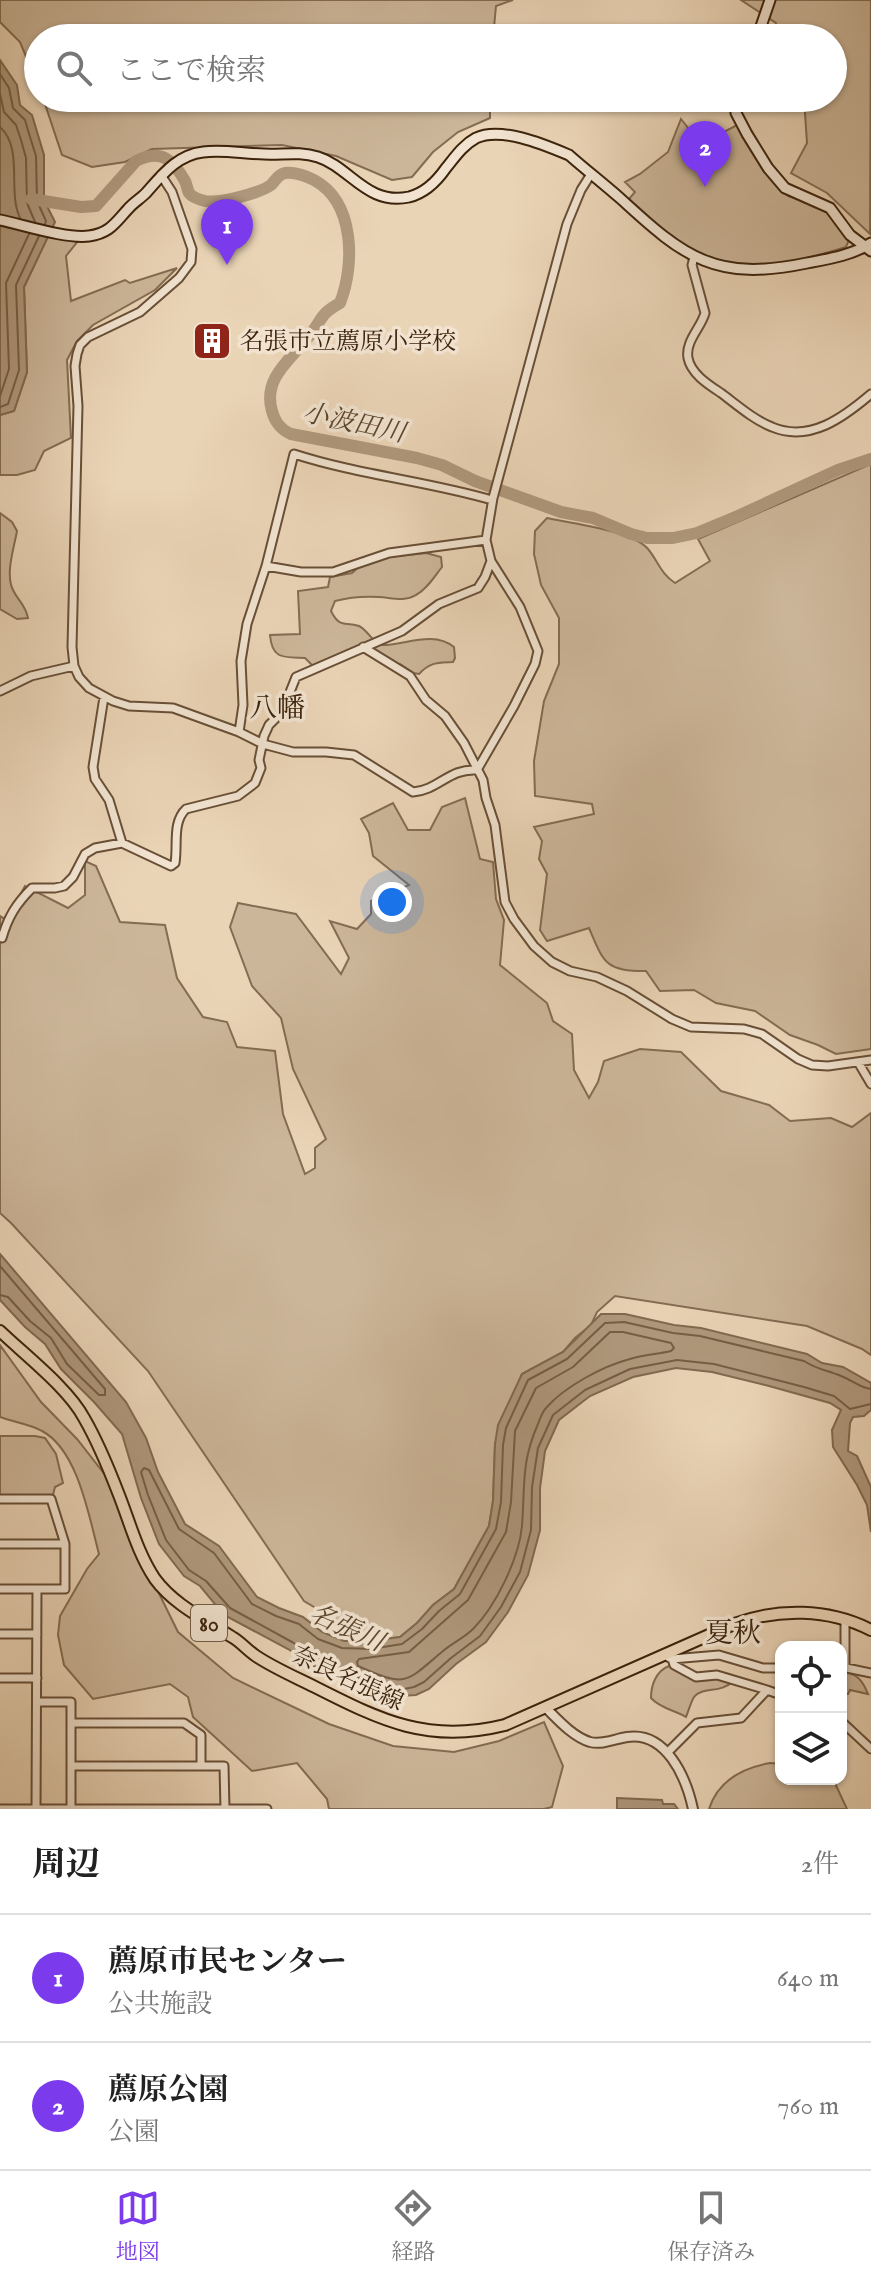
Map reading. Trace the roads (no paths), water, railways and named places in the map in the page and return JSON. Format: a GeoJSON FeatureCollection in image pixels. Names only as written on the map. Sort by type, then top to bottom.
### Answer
{"type":"FeatureCollection","features":[{"type":"Feature","properties":{"kind":"main road"},"geometry":{"type":"LineString","coordinates":[[762,24],[770,0]]}},
{"type":"Feature","properties":{"kind":"main road"},"geometry":{"type":"LineString","coordinates":[[736,112],[768,168],[785,188],[830,208],[850,235],[869,247]]}},
{"type":"Feature","properties":{"kind":"main road"},"geometry":{"type":"LineString","coordinates":[[0,220],[71,235],[89,236],[109,230],[181,159],[210,151],[301,153],[329,161],[357,184],[378,194],[399,198],[422,192],[470,142],[495,134],[548,146],[569,155],[666,239],[694,257],[727,267],[762,270],[825,259],[869,247]]}},
{"type":"Feature","properties":{"kind":"main road","name":"奈良名張線"},"geometry":{"type":"LineString","coordinates":[[0,1331],[79,1409],[103,1456],[131,1529],[155,1578],[177,1601],[237,1639],[252,1653],[363,1711],[413,1729],[444,1733],[492,1729],[517,1721],[670,1656],[734,1624],[763,1615],[802,1612],[845,1620],[871,1630]]}},
{"type":"Feature","properties":{"kind":"street"},"geometry":{"type":"LineString","coordinates":[[164,173],[192,249],[189,267],[140,312],[88,337],[80,345],[75,360],[78,406],[74,666],[84,682],[104,697],[129,706],[173,708],[263,744],[293,752],[354,755],[413,792],[434,786],[465,769],[477,770]]}},
{"type":"Feature","properties":{"kind":"street"},"geometry":{"type":"LineString","coordinates":[[477,770],[514,706],[535,664],[538,651],[520,607],[491,561],[486,540],[492,499],[567,224],[591,174]]}},
{"type":"Feature","properties":{"kind":"street"},"geometry":{"type":"LineString","coordinates":[[694,257],[692,265],[705,313],[691,340],[688,358],[704,381],[764,423],[789,431],[827,426],[871,394]]}},
{"type":"Feature","properties":{"kind":"street"},"geometry":{"type":"LineString","coordinates":[[239,732],[243,705],[241,661],[247,624],[266,566],[294,454],[349,470],[438,485],[492,499]]}},
{"type":"Feature","properties":{"kind":"street"},"geometry":{"type":"LineString","coordinates":[[266,566],[301,572],[333,572],[398,551],[486,540]]}},
{"type":"Feature","properties":{"kind":"street"},"geometry":{"type":"LineString","coordinates":[[2,938],[14,906],[32,888],[64,886],[73,877],[85,854],[95,848],[122,843],[171,866],[175,863],[180,814],[186,809],[238,796],[248,790],[259,776],[264,736],[288,702],[296,677],[402,631],[439,604],[478,588],[491,561]]}},
{"type":"Feature","properties":{"kind":"street"},"geometry":{"type":"LineString","coordinates":[[363,647],[410,676],[426,700],[445,716],[458,734],[483,780],[495,825],[505,902],[534,946],[552,962],[627,991],[691,1027],[744,1029],[762,1034],[812,1065],[871,1060]]}},
{"type":"Feature","properties":{"kind":"street"},"geometry":{"type":"LineString","coordinates":[[0,691],[31,676],[74,666]]}},
{"type":"Feature","properties":{"kind":"street"},"geometry":{"type":"LineString","coordinates":[[104,697],[93,767],[95,779],[109,800],[122,843]]}},
{"type":"Feature","properties":{"kind":"street"},"geometry":{"type":"LineString","coordinates":[[858,1062],[871,1084]]}},
{"type":"Feature","properties":{"kind":"street"},"geometry":{"type":"LineString","coordinates":[[0,1499],[51,1499],[65,1544],[65,1589],[0,1589]]}},
{"type":"Feature","properties":{"kind":"street"},"geometry":{"type":"LineString","coordinates":[[0,1544],[65,1544]]}},
{"type":"Feature","properties":{"kind":"street"},"geometry":{"type":"LineString","coordinates":[[36,1809],[37,1589]]}},
{"type":"Feature","properties":{"kind":"street"},"geometry":{"type":"LineString","coordinates":[[844,1641],[845,1620]]}},
{"type":"Feature","properties":{"kind":"street"},"geometry":{"type":"LineString","coordinates":[[0,1634],[37,1634]]}},
{"type":"Feature","properties":{"kind":"street"},"geometry":{"type":"LineString","coordinates":[[775,1668],[763,1668],[719,1655],[670,1656],[674,1665],[696,1677],[717,1675],[775,1693]]}},
{"type":"Feature","properties":{"kind":"street"},"geometry":{"type":"LineString","coordinates":[[847,1668],[871,1673]]}},
{"type":"Feature","properties":{"kind":"street"},"geometry":{"type":"LineString","coordinates":[[0,1678],[37,1678]]}},
{"type":"Feature","properties":{"kind":"street"},"geometry":{"type":"LineString","coordinates":[[668,1752],[697,1723],[743,1717],[767,1690]]}},
{"type":"Feature","properties":{"kind":"street"},"geometry":{"type":"LineString","coordinates":[[37,1702],[71,1702],[71,1809]]}},
{"type":"Feature","properties":{"kind":"street"},"geometry":{"type":"LineString","coordinates":[[545,1707],[588,1742],[638,1737],[656,1742],[668,1752],[687,1789],[693,1809]]}},
{"type":"Feature","properties":{"kind":"street"},"geometry":{"type":"LineString","coordinates":[[71,1723],[184,1723],[201,1735],[201,1766]]}},
{"type":"Feature","properties":{"kind":"street"},"geometry":{"type":"LineString","coordinates":[[847,1727],[871,1749]]}},
{"type":"Feature","properties":{"kind":"street"},"geometry":{"type":"LineString","coordinates":[[71,1766],[224,1766],[225,1809]]}},
{"type":"Feature","properties":{"kind":"street"},"geometry":{"type":"LineString","coordinates":[[0,1809],[267,1809]]}},
{"type":"Feature","properties":{"kind":"water"},"geometry":{"type":"Polygon","coordinates":[[[0,60],[17,85],[24,112],[32,115],[44,155],[44,200],[55,222],[24,287],[27,372],[14,411],[0,415],[0,60]]]}},
{"type":"Feature","properties":{"kind":"water"},"geometry":{"type":"Polygon","coordinates":[[[0,1254],[126,1402],[185,1524],[219,1546],[257,1597],[303,1617],[322,1632],[344,1641],[400,1637],[454,1589],[489,1526],[498,1425],[522,1374],[563,1352],[601,1314],[625,1314],[701,1328],[807,1354],[822,1363],[843,1367],[871,1383],[871,1410],[864,1416],[853,1417],[848,1451],[857,1456],[871,1487],[871,1532],[867,1505],[833,1447],[832,1430],[841,1410],[830,1403],[712,1372],[676,1368],[633,1377],[590,1396],[559,1420],[545,1451],[540,1488],[540,1530],[528,1575],[508,1612],[486,1642],[429,1689],[416,1695],[384,1697],[314,1666],[224,1615],[200,1586],[184,1576],[159,1544],[122,1434],[61,1369],[45,1344],[0,1300],[0,1254]]]}},
{"type":"Feature","properties":{"kind":"water"},"geometry":{"type":"Polygon","coordinates":[[[617,1798],[662,1800],[663,1804],[674,1804],[678,1809],[617,1809],[617,1798]]]}},
{"type":"Feature","properties":{"kind":"waterway","name":"小波田川"},"geometry":{"type":"LineString","coordinates":[[31,199],[81,207],[96,206],[136,161],[153,156],[171,162],[185,181],[189,193],[205,201],[229,199],[258,191],[285,173],[307,177],[328,190],[344,219],[348,236],[348,271],[340,303],[322,317],[281,369],[271,388],[275,419],[291,434],[442,465],[475,481],[561,512],[593,518],[647,538],[673,538],[697,533],[838,470],[871,459]]}},
{"type":"Feature","properties":{"kind":"place","name":"薦原公園"},"geometry":{"type":"Point","coordinates":[705,187]}},
{"type":"Feature","properties":{"kind":"place","name":"薦原市民センター"},"geometry":{"type":"Point","coordinates":[227,265]}},
{"type":"Feature","properties":{"kind":"place","name":"名張市立薦原小学校"},"geometry":{"type":"Point","coordinates":[212,341]}},
{"type":"Feature","properties":{"kind":"district","name":"八幡"},"geometry":{"type":"Point","coordinates":[277,707]}},
{"type":"Feature","properties":{"kind":"district","name":"夏秋"},"geometry":{"type":"Point","coordinates":[733,1632]}},
{"type":"Feature","properties":{"kind":"water label","name":"名張川"},"geometry":{"type":"Point","coordinates":[347,1627]}}]}
